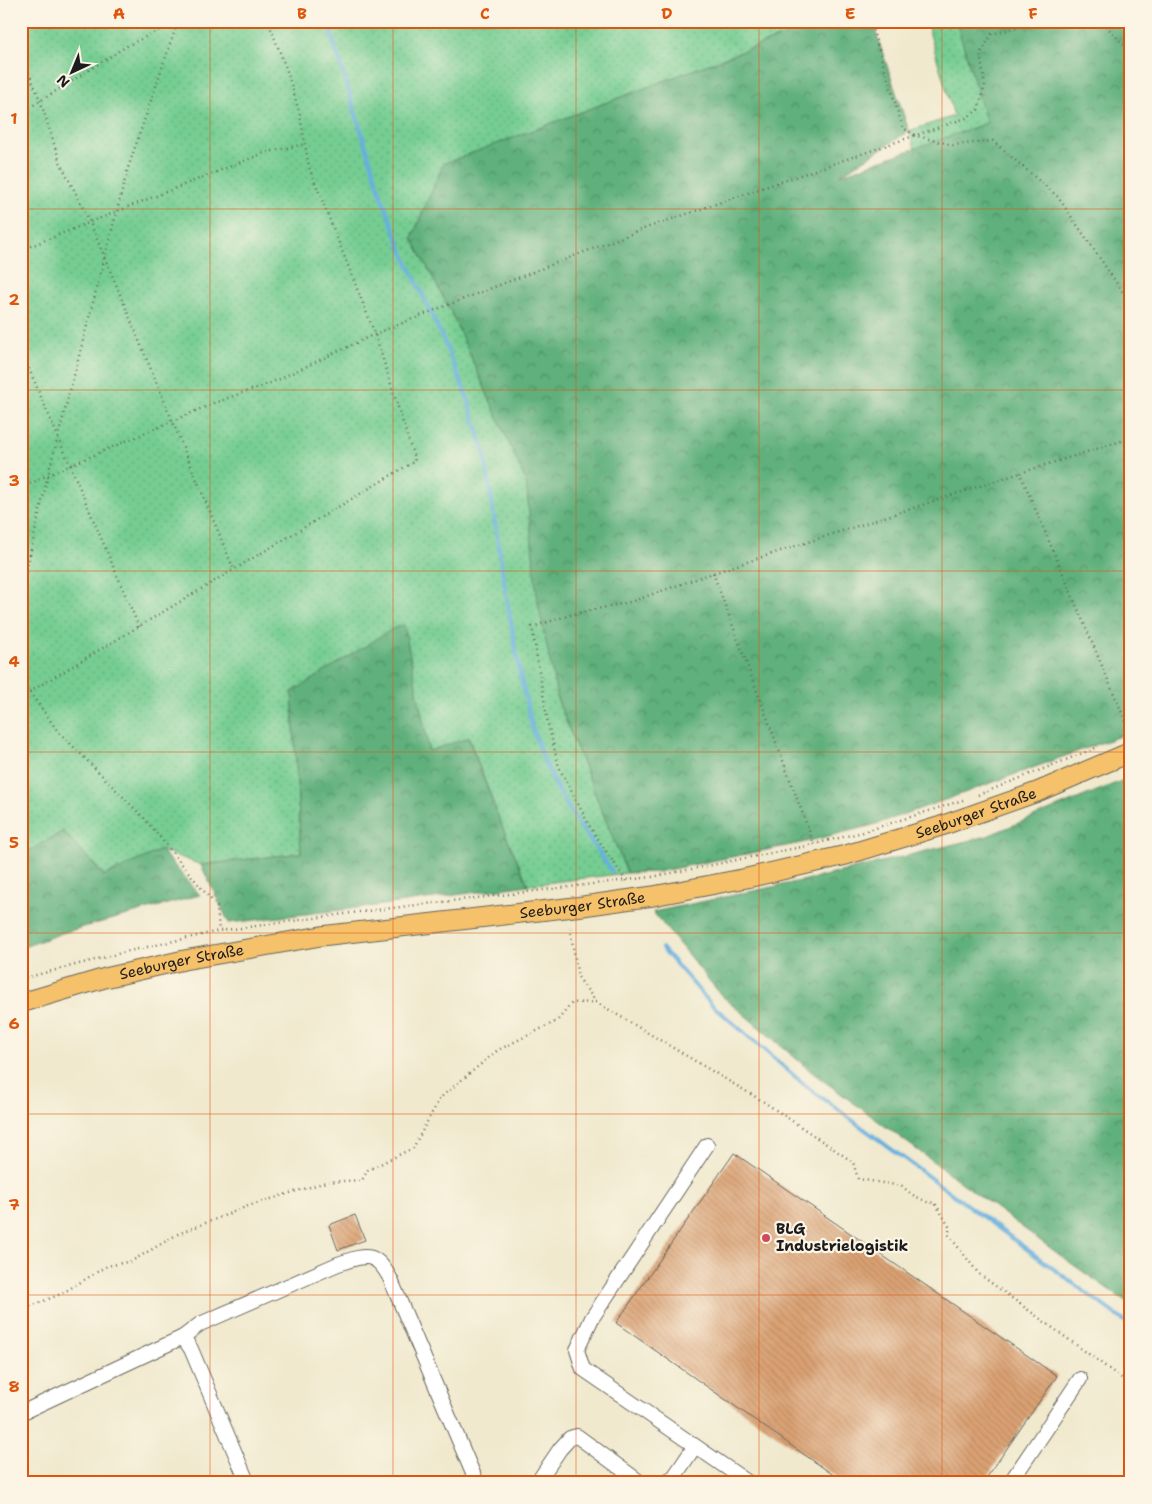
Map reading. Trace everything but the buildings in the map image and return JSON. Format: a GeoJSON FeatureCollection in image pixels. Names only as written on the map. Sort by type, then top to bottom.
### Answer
{"type":"FeatureCollection","features":[{"type":"Feature","properties":{"kind":"main road","name":"Seeburger Straße"},"geometry":{"type":"LineString","coordinates":[[21,1003],[105,978],[184,960],[321,936],[583,906],[653,896],[747,878],[846,855],[941,826],[1037,792],[1126,745]]}},
{"type":"Feature","properties":{"kind":"lane"},"geometry":{"type":"LineString","coordinates":[[707,1145],[592,1318],[576,1350],[583,1369],[749,1483]]}},
{"type":"Feature","properties":{"kind":"lane"},"geometry":{"type":"LineString","coordinates":[[21,1413],[183,1337],[200,1324],[338,1264],[360,1256],[372,1257],[383,1265],[390,1278],[477,1483]]}},
{"type":"Feature","properties":{"kind":"lane"},"geometry":{"type":"LineString","coordinates":[[183,1337],[191,1349],[246,1479]]}},
{"type":"Feature","properties":{"kind":"lane"},"geometry":{"type":"LineString","coordinates":[[1010,1483],[1080,1379]]}},
{"type":"Feature","properties":{"kind":"lane"},"geometry":{"type":"LineString","coordinates":[[537,1483],[560,1450],[570,1438],[576,1436],[642,1483]]}},
{"type":"Feature","properties":{"kind":"lane"},"geometry":{"type":"LineString","coordinates":[[663,1483],[674,1477],[695,1446]]}},
{"type":"Feature","properties":{"kind":"path"},"geometry":{"type":"LineString","coordinates":[[21,113],[127,46],[178,21]]}},
{"type":"Feature","properties":{"kind":"path"},"geometry":{"type":"LineString","coordinates":[[21,594],[48,475],[128,168],[178,21]]}},
{"type":"Feature","properties":{"kind":"path"},"geometry":{"type":"LineString","coordinates":[[21,697],[415,461],[376,334],[309,166],[300,115],[287,72],[268,21]]}},
{"type":"Feature","properties":{"kind":"path"},"geometry":{"type":"LineString","coordinates":[[869,21],[903,128],[916,136],[954,145],[993,142],[1058,197],[1131,304]]}},
{"type":"Feature","properties":{"kind":"path"},"geometry":{"type":"LineString","coordinates":[[21,488],[214,402],[273,382],[376,334],[646,228],[966,118],[978,110],[985,85],[980,54],[992,34],[1037,22],[1069,24],[1078,21]]}},
{"type":"Feature","properties":{"kind":"path"},"geometry":{"type":"LineString","coordinates":[[1104,21],[1131,53]]}},
{"type":"Feature","properties":{"kind":"path"},"geometry":{"type":"LineString","coordinates":[[21,54],[40,100],[60,162],[90,222],[234,570]]}},
{"type":"Feature","properties":{"kind":"path"},"geometry":{"type":"LineString","coordinates":[[21,250],[264,153],[305,144]]}},
{"type":"Feature","properties":{"kind":"path"},"geometry":{"type":"LineString","coordinates":[[21,350],[138,627]]}},
{"type":"Feature","properties":{"kind":"path"},"geometry":{"type":"LineString","coordinates":[[626,881],[590,827],[559,767],[548,724],[532,627],[573,614],[630,602],[713,573],[1131,438]]}},
{"type":"Feature","properties":{"kind":"path"},"geometry":{"type":"LineString","coordinates":[[1020,473],[1131,734],[1126,745]]}},
{"type":"Feature","properties":{"kind":"path"},"geometry":{"type":"LineString","coordinates":[[713,573],[814,844]]}},
{"type":"Feature","properties":{"kind":"path"},"geometry":{"type":"LineString","coordinates":[[21,680],[57,730],[144,818],[217,907],[219,931]]}},
{"type":"Feature","properties":{"kind":"path"},"geometry":{"type":"LineString","coordinates":[[977,795],[1105,744]]}},
{"type":"Feature","properties":{"kind":"path"},"geometry":{"type":"LineString","coordinates":[[21,979],[129,951],[219,931],[359,912],[652,878],[863,832],[968,798]]}},
{"type":"Feature","properties":{"kind":"path"},"geometry":{"type":"LineString","coordinates":[[570,928],[578,977],[596,1002],[764,1102],[853,1162],[858,1179],[902,1186],[927,1202],[936,1203],[950,1228],[948,1234],[979,1274],[1131,1385]]}},
{"type":"Feature","properties":{"kind":"path"},"geometry":{"type":"LineString","coordinates":[[21,1310],[61,1294],[107,1266],[132,1261],[178,1234],[248,1206],[326,1182],[362,1180],[368,1170],[413,1148],[440,1098],[498,1050],[557,1021],[572,1003],[596,1002]]}},
{"type":"Feature","properties":{"kind":"green space"},"geometry":{"type":"Polygon","coordinates":[[[21,21],[823,21],[444,164],[412,238],[451,312],[526,481],[558,701],[627,873],[528,885],[501,824],[469,738],[429,751],[403,625],[292,692],[301,853],[201,865],[161,850],[105,876],[63,831],[21,856],[21,21]]]}},
{"type":"Feature","properties":{"kind":"green space"},"geometry":{"type":"Polygon","coordinates":[[[823,21],[872,21],[909,131],[840,175],[987,123],[956,21],[1131,21],[1131,732],[873,825],[801,843],[657,872],[627,873],[558,701],[537,598],[526,481],[451,312],[412,238],[443,164],[823,21]]]}},
{"type":"Feature","properties":{"kind":"green space"},"geometry":{"type":"Polygon","coordinates":[[[926,21],[956,21],[987,123],[915,149],[909,131],[954,116],[926,21]]]}},
{"type":"Feature","properties":{"kind":"green space"},"geometry":{"type":"Polygon","coordinates":[[[404,625],[429,751],[468,738],[501,824],[528,885],[383,905],[229,923],[201,865],[301,853],[292,692],[394,628],[404,625]]]}},
{"type":"Feature","properties":{"kind":"green space"},"geometry":{"type":"Polygon","coordinates":[[[1131,777],[1131,1305],[1072,1264],[813,1073],[721,995],[653,912],[820,877],[987,836],[1131,777]]]}},
{"type":"Feature","properties":{"kind":"green space"},"geometry":{"type":"Polygon","coordinates":[[[63,831],[104,876],[161,850],[200,895],[62,933],[21,948],[21,856],[63,831]]]}},
{"type":"Feature","properties":{"kind":"waterway"},"geometry":{"type":"LineString","coordinates":[[327,21],[382,198],[403,253],[443,339],[467,397],[484,451],[506,594],[521,679],[533,730],[545,763],[558,790],[576,820],[612,871]]}},
{"type":"Feature","properties":{"kind":"waterway"},"geometry":{"type":"LineString","coordinates":[[662,948],[711,1004],[806,1086],[1131,1326]]}},
{"type":"Feature","properties":{"kind":"place","name":"BLG Industrielogistik"},"geometry":{"type":"Point","coordinates":[766,1238]}}]}
